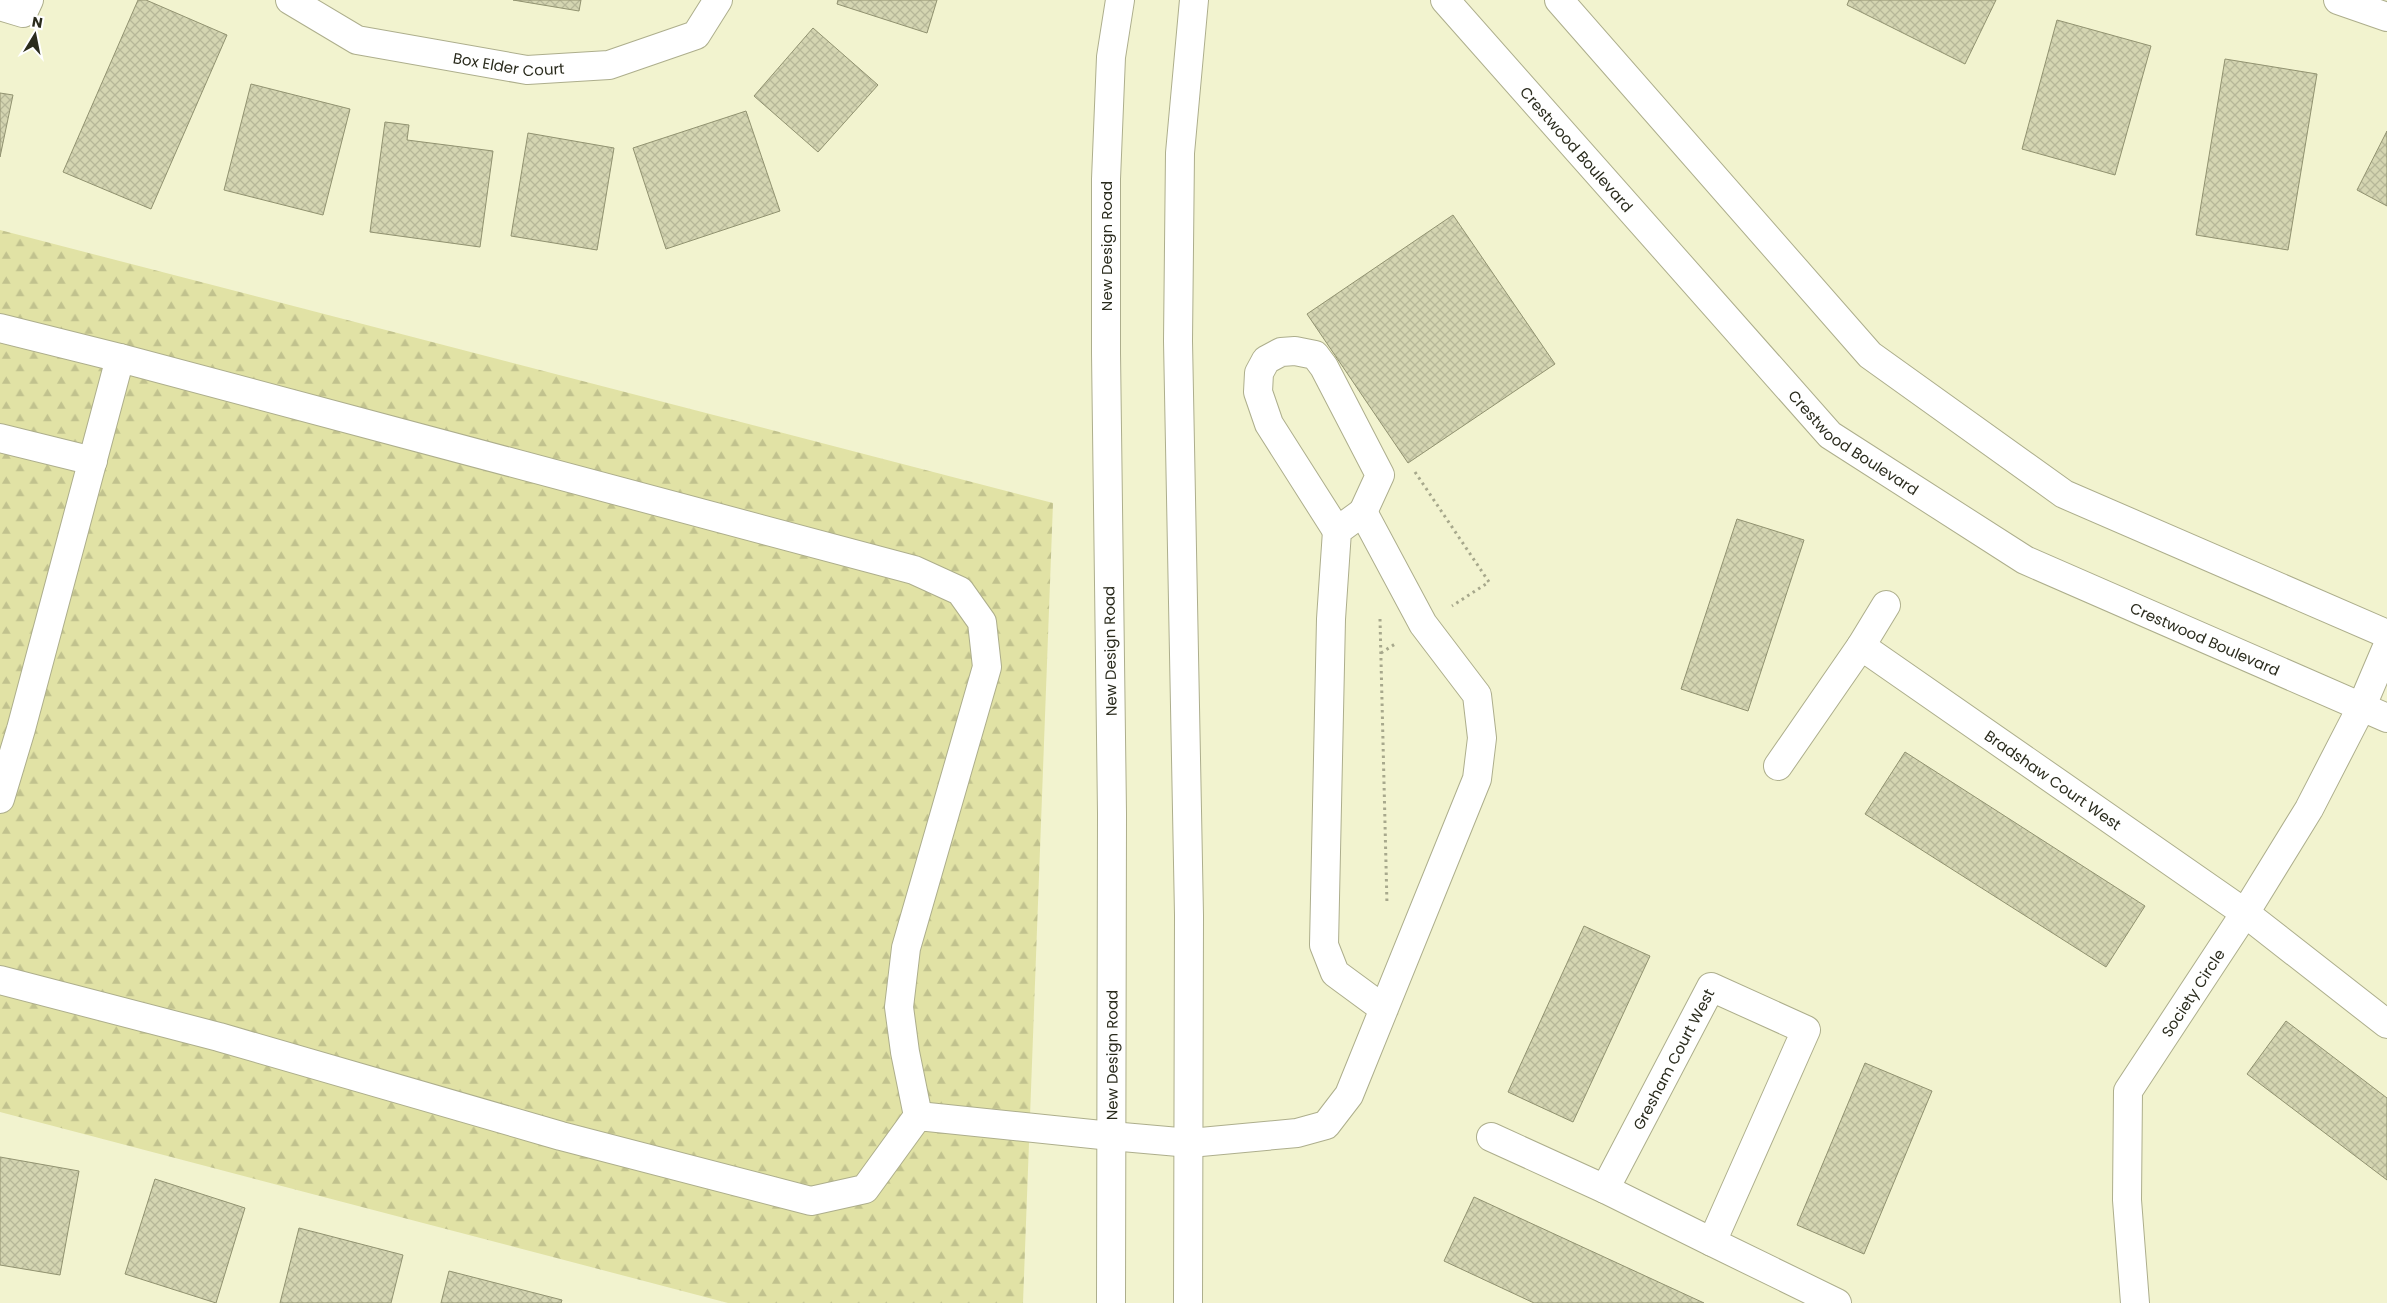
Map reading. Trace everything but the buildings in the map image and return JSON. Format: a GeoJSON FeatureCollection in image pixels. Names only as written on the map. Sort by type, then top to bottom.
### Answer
{"type":"FeatureCollection","features":[{"type":"Feature","properties":{"kind":"main road"},"geometry":{"type":"LineString","coordinates":[[0,6],[23,13],[29,0]]}},
{"type":"Feature","properties":{"kind":"main road","name":"Box Elder Court"},"geometry":{"type":"LineString","coordinates":[[290,0],[357,40],[527,70],[609,65],[696,35],[718,0]]}},
{"type":"Feature","properties":{"kind":"main road","name":"New Design Road"},"geometry":{"type":"LineString","coordinates":[[1111,1303],[1112,813],[1106,353],[1106,179],[1111,57],[1120,0]]}},
{"type":"Feature","properties":{"kind":"main road"},"geometry":{"type":"LineString","coordinates":[[1188,1303],[1190,915],[1178,341],[1180,153],[1194,0]]}},
{"type":"Feature","properties":{"kind":"main road","name":"Crestwood Boulevard"},"geometry":{"type":"LineString","coordinates":[[1445,0],[1830,435],[2026,560],[2387,718]]}},
{"type":"Feature","properties":{"kind":"main road"},"geometry":{"type":"LineString","coordinates":[[1559,0],[1870,355],[2064,494],[2387,634]]}},
{"type":"Feature","properties":{"kind":"main road"},"geometry":{"type":"LineString","coordinates":[[2338,0],[2387,17]]}},
{"type":"Feature","properties":{"kind":"main road"},"geometry":{"type":"LineString","coordinates":[[0,328],[120,358],[914,570],[960,590],[982,622],[987,667],[906,948],[899,1007],[905,1052],[918,1116],[865,1189],[811,1201],[562,1136],[219,1037],[0,980]]}},
{"type":"Feature","properties":{"kind":"main road"},"geometry":{"type":"LineString","coordinates":[[1336,530],[1363,512],[1380,475],[1324,367],[1315,355],[1294,351],[1281,352],[1266,360],[1259,373],[1258,392],[1268,424],[1336,530],[1331,618],[1324,945],[1335,973],[1384,1009]]}},
{"type":"Feature","properties":{"kind":"main road"},"geometry":{"type":"LineString","coordinates":[[0,799],[21,730],[120,358]]}},
{"type":"Feature","properties":{"kind":"main road"},"geometry":{"type":"LineString","coordinates":[[0,438],[93,460]]}},
{"type":"Feature","properties":{"kind":"main road"},"geometry":{"type":"LineString","coordinates":[[918,1116],[1190,1143],[1297,1133],[1326,1125],[1349,1095],[1477,779],[1482,738],[1477,695],[1423,624],[1363,512]]}},
{"type":"Feature","properties":{"kind":"main road"},"geometry":{"type":"LineString","coordinates":[[1778,766],[1862,646],[1886,605]]}},
{"type":"Feature","properties":{"kind":"main road","name":"Bradshaw Court West"},"geometry":{"type":"LineString","coordinates":[[1862,646],[2245,913],[2386,1023]]}},
{"type":"Feature","properties":{"kind":"main road","name":"Society Circle"},"geometry":{"type":"LineString","coordinates":[[2134,1303],[2127,1200],[2128,1090],[2245,913],[2309,809],[2361,708],[2387,647]]}},
{"type":"Feature","properties":{"kind":"main road","name":"Gresham Court West"},"geometry":{"type":"LineString","coordinates":[[1605,1189],[1711,987],[1806,1030],[1712,1242]]}},
{"type":"Feature","properties":{"kind":"main road"},"geometry":{"type":"LineString","coordinates":[[1491,1137],[1605,1189],[1837,1303]]}},
{"type":"Feature","properties":{"kind":"path"},"geometry":{"type":"LineString","coordinates":[[1381,654],[1488,582],[1414,471]]}},
{"type":"Feature","properties":{"kind":"path"},"geometry":{"type":"LineString","coordinates":[[1380,618],[1387,909]]}},
{"type":"Feature","properties":{"kind":"green space"},"geometry":{"type":"Polygon","coordinates":[[[0,230],[1053,503],[1023,1303],[728,1303],[0,1112],[0,230]]]}}]}
